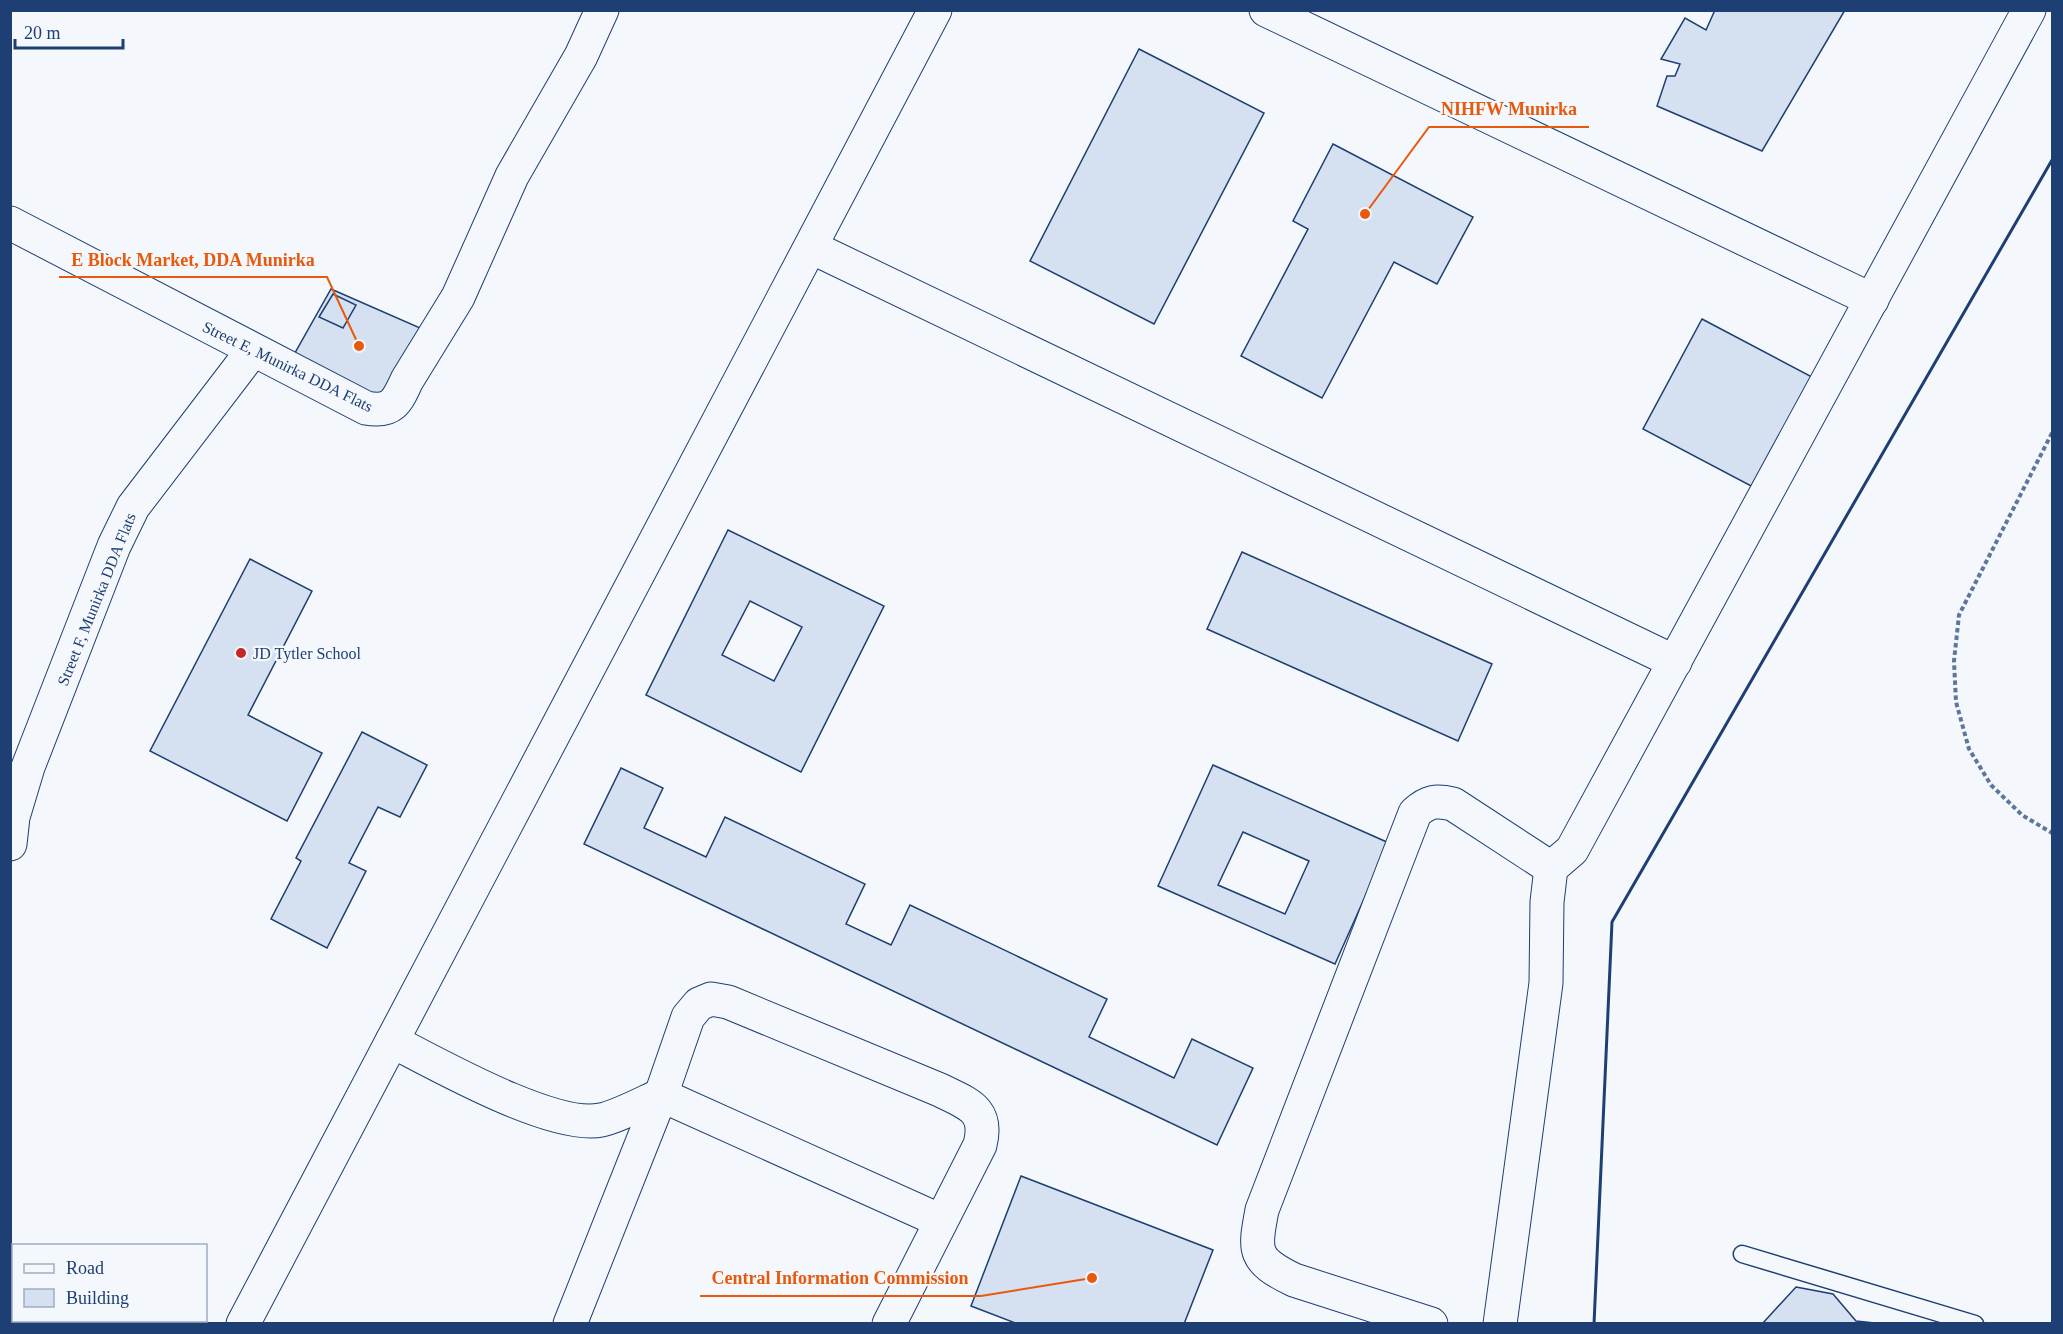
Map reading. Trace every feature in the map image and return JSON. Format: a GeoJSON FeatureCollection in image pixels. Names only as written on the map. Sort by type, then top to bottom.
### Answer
{"type":"FeatureCollection","features":[{"type":"Feature","properties":{"kind":"street","name":"Street E, Munirka DDA Flats"},"geometry":{"type":"LineString","coordinates":[[10,223],[253,351],[366,408],[380,411],[393,405],[401,395],[407,380],[458,297],[512,176],[581,56],[602,10]]}},
{"type":"Feature","properties":{"kind":"street"},"geometry":{"type":"LineString","coordinates":[[243,1323],[935,10]]}},
{"type":"Feature","properties":{"kind":"street"},"geometry":{"type":"LineString","coordinates":[[1266,10],[1872,300]]}},
{"type":"Feature","properties":{"kind":"street"},"geometry":{"type":"LineString","coordinates":[[1500,1323],[1546,983],[1551,868],[1572,850],[2029,10]]}},
{"type":"Feature","properties":{"kind":"street"},"geometry":{"type":"LineString","coordinates":[[811,247],[1675,662]]}},
{"type":"Feature","properties":{"kind":"street","name":"Street F, Munirka DDA Flats"},"geometry":{"type":"LineString","coordinates":[[11,826],[28,767],[114,546],[133,507],[253,351]]}},
{"type":"Feature","properties":{"kind":"street"},"geometry":{"type":"LineString","coordinates":[[1431,1323],[1294,1280],[1274,1270],[1260,1256],[1256,1240],[1262,1210],[1415,813],[1426,803],[1438,801],[1453,804],[1551,868]]}},
{"type":"Feature","properties":{"kind":"street"},"geometry":{"type":"LineString","coordinates":[[570,1323],[661,1095],[688,1017],[699,1004],[711,999],[728,1002],[940,1090],[973,1107],[981,1118],[983,1132],[980,1145],[889,1323]]}},
{"type":"Feature","properties":{"kind":"street"},"geometry":{"type":"LineString","coordinates":[[392,1041],[485,1088],[552,1115],[577,1121],[601,1120],[661,1095],[941,1221]]}},
{"type":"Feature","properties":{"kind":"lane"},"geometry":{"type":"LineString","coordinates":[[1742,1254],[1975,1323]]}},
{"type":"Feature","properties":{"kind":"path"},"geometry":{"type":"LineString","coordinates":[[2052,433],[1959,615],[1954,661],[1956,702],[1969,749],[1991,785],[2022,814],[2052,833]]}},
{"type":"Feature","properties":{"kind":"building"},"geometry":{"type":"Polygon","coordinates":[[[1715,10],[1845,10],[1762,151],[1657,106],[1667,76],[1675,76],[1680,64],[1661,59],[1685,18],[1706,30],[1715,10]]]}},
{"type":"Feature","properties":{"kind":"building"},"geometry":{"type":"Polygon","coordinates":[[[1139,49],[1264,113],[1154,324],[1030,261],[1139,49]]]}},
{"type":"Feature","properties":{"kind":"building"},"geometry":{"type":"Polygon","coordinates":[[[1333,144],[1473,217],[1437,284],[1394,262],[1322,398],[1241,356],[1308,229],[1293,221],[1333,144]]]}},
{"type":"Feature","properties":{"kind":"building"},"geometry":{"type":"Polygon","coordinates":[[[331,289],[427,331],[380,405],[291,360],[331,289]]]}},
{"type":"Feature","properties":{"kind":"building"},"geometry":{"type":"Polygon","coordinates":[[[333,294],[356,305],[343,328],[319,317],[333,294]]]}},
{"type":"Feature","properties":{"kind":"building"},"geometry":{"type":"Polygon","coordinates":[[[1702,319],[1812,377],[1753,487],[1643,429],[1702,319]]]}},
{"type":"Feature","properties":{"kind":"building"},"geometry":{"type":"Polygon","coordinates":[[[728,530],[884,606],[801,772],[646,695],[728,530]],[[750,601],[722,655],[774,681],[802,627],[750,601]]]}},
{"type":"Feature","properties":{"kind":"building"},"geometry":{"type":"Polygon","coordinates":[[[1242,552],[1492,664],[1458,741],[1207,629],[1242,552]]]}},
{"type":"Feature","properties":{"kind":"building","name":"JD Tytler School"},"geometry":{"type":"Polygon","coordinates":[[[250,559],[312,591],[248,715],[322,753],[287,821],[150,751],[250,559]]]}},
{"type":"Feature","properties":{"kind":"building"},"geometry":{"type":"Polygon","coordinates":[[[362,732],[427,765],[400,817],[378,807],[349,863],[366,871],[327,948],[271,919],[301,861],[296,858],[362,732]]]}},
{"type":"Feature","properties":{"kind":"building"},"geometry":{"type":"Polygon","coordinates":[[[1213,765],[1389,843],[1335,964],[1158,886],[1213,765]],[[1243,832],[1218,885],[1285,914],[1309,861],[1243,832]]]}},
{"type":"Feature","properties":{"kind":"building"},"geometry":{"type":"Polygon","coordinates":[[[621,768],[663,788],[644,828],[706,857],[725,817],[865,884],[846,924],[891,945],[910,905],[1107,999],[1089,1037],[1174,1078],[1192,1039],[1253,1068],[1217,1145],[584,844],[621,768]]]}},
{"type":"Feature","properties":{"kind":"building"},"geometry":{"type":"Polygon","coordinates":[[[1021,1176],[1213,1250],[1184,1324],[1018,1324],[971,1306],[1021,1176]]]}},
{"type":"Feature","properties":{"kind":"building"},"geometry":{"type":"Polygon","coordinates":[[[1796,1287],[1833,1294],[1856,1321],[1884,1324],[1762,1324],[1796,1287]]]}},
{"type":"Feature","properties":{"kind":"wall"},"geometry":{"type":"LineString","coordinates":[[1594,1324],[1612,922],[2052,160]]}},
{"type":"Feature","properties":{"kind":"place","name":"NIHFW Munirka"},"geometry":{"type":"Point","coordinates":[1365,214]}},
{"type":"Feature","properties":{"kind":"place","name":"E Block Market, DDA Munirka"},"geometry":{"type":"Point","coordinates":[359,346]}},
{"type":"Feature","properties":{"kind":"place","name":"JD Tytler School"},"geometry":{"type":"Point","coordinates":[241,653]}},
{"type":"Feature","properties":{"kind":"place","name":"Central Information Commission"},"geometry":{"type":"Point","coordinates":[1092,1278]}}]}
